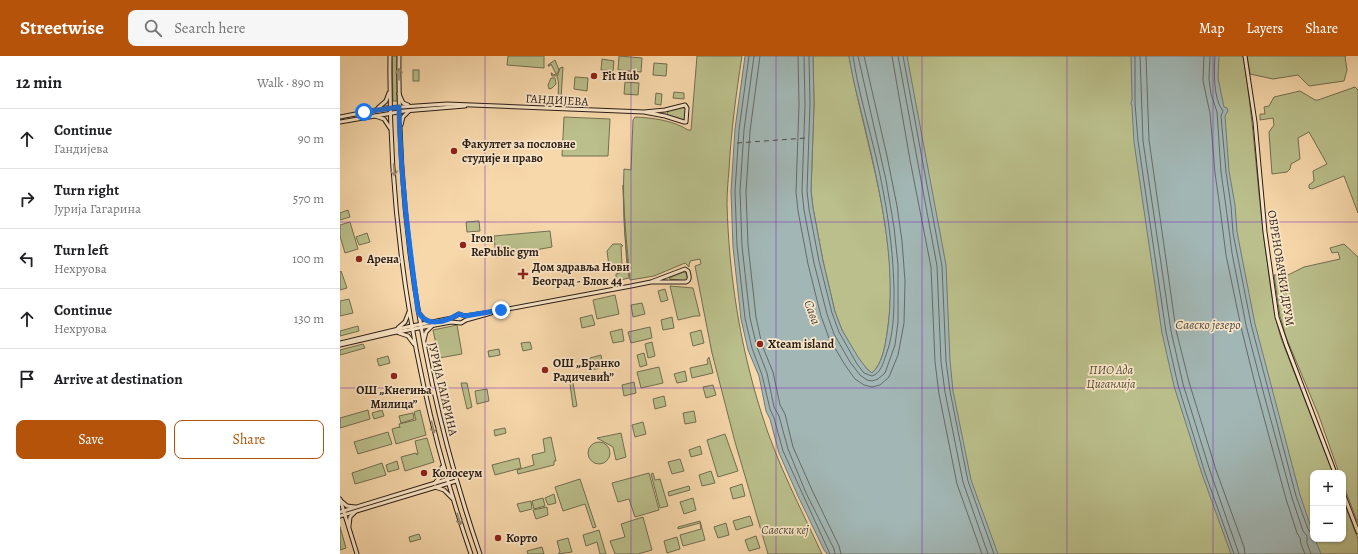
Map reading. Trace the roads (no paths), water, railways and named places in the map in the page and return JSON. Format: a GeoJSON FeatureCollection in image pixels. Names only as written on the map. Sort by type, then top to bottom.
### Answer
{"type":"FeatureCollection","features":[{"type":"Feature","properties":{"kind":"street","name":"ЈУРИЈА ГАГАРИНА"},"geometry":{"type":"LineString","coordinates":[[390,56],[391,131],[397,213],[409,310],[430,415],[454,502],[471,554]]}},
{"type":"Feature","properties":{"kind":"street","name":"ЈУРИЈА ГАГАРИНА"},"geometry":{"type":"LineString","coordinates":[[399,56],[399,111],[407,220],[424,346],[456,479],[480,554]]}},
{"type":"Feature","properties":{"kind":"street","name":"ОБРЕНОВАЧКИ ДРУМ"},"geometry":{"type":"LineString","coordinates":[[1245,56],[1254,117],[1265,232],[1278,317],[1286,344],[1334,470]]}},
{"type":"Feature","properties":{"kind":"street"},"geometry":{"type":"LineString","coordinates":[[375,110],[386,102],[390,89]]}},
{"type":"Feature","properties":{"kind":"street"},"geometry":{"type":"LineString","coordinates":[[399,93],[404,103],[411,108],[405,113],[400,130]]}},
{"type":"Feature","properties":{"kind":"street","name":"ГАНДИЈЕВА"},"geometry":{"type":"LineString","coordinates":[[340,122],[411,108],[447,104],[644,112],[685,106],[687,108],[687,119],[686,122],[684,122],[665,116],[644,112]]}},
{"type":"Feature","properties":{"kind":"street","name":"ГАНДИЈЕВА"},"geometry":{"type":"LineString","coordinates":[[340,117],[390,107],[411,108]]}},
{"type":"Feature","properties":{"kind":"street"},"geometry":{"type":"LineString","coordinates":[[374,115],[384,119],[391,131]]}},
{"type":"Feature","properties":{"kind":"street"},"geometry":{"type":"LineString","coordinates":[[424,346],[426,333],[432,324],[460,314],[464,316],[492,312],[651,282],[685,269],[688,271],[690,277],[689,281],[686,282],[651,282]]}},
{"type":"Feature","properties":{"kind":"street"},"geometry":{"type":"LineString","coordinates":[[397,331],[406,322],[409,310]]}},
{"type":"Feature","properties":{"kind":"street"},"geometry":{"type":"LineString","coordinates":[[340,344],[432,324],[461,323],[464,320],[486,315],[492,312]]}},
{"type":"Feature","properties":{"kind":"street"},"geometry":{"type":"LineString","coordinates":[[419,313],[424,319],[432,324]]}},
{"type":"Feature","properties":{"kind":"street"},"geometry":{"type":"LineString","coordinates":[[456,316],[457,322]]}},
{"type":"Feature","properties":{"kind":"street"},"geometry":{"type":"LineString","coordinates":[[397,331],[408,336],[416,348]]}},
{"type":"Feature","properties":{"kind":"street"},"geometry":{"type":"LineString","coordinates":[[433,486],[440,476],[442,461]]}},
{"type":"Feature","properties":{"kind":"street"},"geometry":{"type":"LineString","coordinates":[[340,516],[343,513],[456,479]]}},
{"type":"Feature","properties":{"kind":"street"},"geometry":{"type":"LineString","coordinates":[[433,486],[444,490],[454,502]]}},
{"type":"Feature","properties":{"kind":"street"},"geometry":{"type":"LineString","coordinates":[[340,500],[347,506],[357,509]]}},
{"type":"Feature","properties":{"kind":"street"},"geometry":{"type":"LineString","coordinates":[[340,500],[356,554]]}},
{"type":"Feature","properties":{"kind":"street"},"geometry":{"type":"LineString","coordinates":[[1346,501],[1358,532]]}},
{"type":"Feature","properties":{"kind":"street"},"geometry":{"type":"LineString","coordinates":[[349,528],[350,517],[357,509]]}},
{"type":"Feature","properties":{"kind":"water","name":"Сава"},"geometry":{"type":"Polygon","coordinates":[[[745,56],[813,56],[814,104],[811,191],[813,208],[835,312],[842,330],[858,357],[872,373],[881,360],[887,334],[890,310],[889,260],[883,209],[849,56],[907,56],[946,265],[950,361],[953,391],[971,480],[998,554],[827,554],[824,550],[779,453],[770,419],[766,411],[759,376],[748,350],[741,319],[733,247],[731,191],[735,129],[745,56]]]}},
{"type":"Feature","properties":{"kind":"water","name":"Савско језеро"},"geometry":{"type":"Polygon","coordinates":[[[1131,56],[1219,56],[1218,78],[1224,107],[1227,108],[1228,111],[1225,116],[1229,171],[1235,205],[1237,232],[1255,324],[1300,495],[1310,524],[1310,542],[1316,542],[1321,554],[1231,554],[1202,474],[1174,386],[1162,333],[1134,142],[1131,56]]]}},
{"type":"Feature","properties":{"kind":"place","name":"Fit Hub"},"geometry":{"type":"Point","coordinates":[594,76]}},
{"type":"Feature","properties":{"kind":"place","name":"Факултет за пословне студије и право"},"geometry":{"type":"Point","coordinates":[454,151]}},
{"type":"Feature","properties":{"kind":"place","name":"Iron RePublic gym"},"geometry":{"type":"Point","coordinates":[463,245]}},
{"type":"Feature","properties":{"kind":"place","name":"Арена"},"geometry":{"type":"Point","coordinates":[359,259]}},
{"type":"Feature","properties":{"kind":"place","name":"Дом здравља Нови Београд - Блок 44"},"geometry":{"type":"Point","coordinates":[523,274]}},
{"type":"Feature","properties":{"kind":"place","name":"Xteam island"},"geometry":{"type":"Point","coordinates":[760,344]}},
{"type":"Feature","properties":{"kind":"place","name":"ОШ „Бранко Радичевић”"},"geometry":{"type":"Point","coordinates":[545,370]}},
{"type":"Feature","properties":{"kind":"place","name":"ОШ „Кнегиња Милица”"},"geometry":{"type":"Point","coordinates":[394,376]}},
{"type":"Feature","properties":{"kind":"place","name":"Колосеум"},"geometry":{"type":"Point","coordinates":[424,473]}},
{"type":"Feature","properties":{"kind":"place","name":"Корто"},"geometry":{"type":"Point","coordinates":[498,538]}},
{"type":"Feature","properties":{"kind":"park label","name":"ПИО Ада Циганлија"},"geometry":{"type":"Point","coordinates":[1111,377]}},
{"type":"Feature","properties":{"kind":"park label","name":"Савски кеј"},"geometry":{"type":"Point","coordinates":[785,530]}}]}
